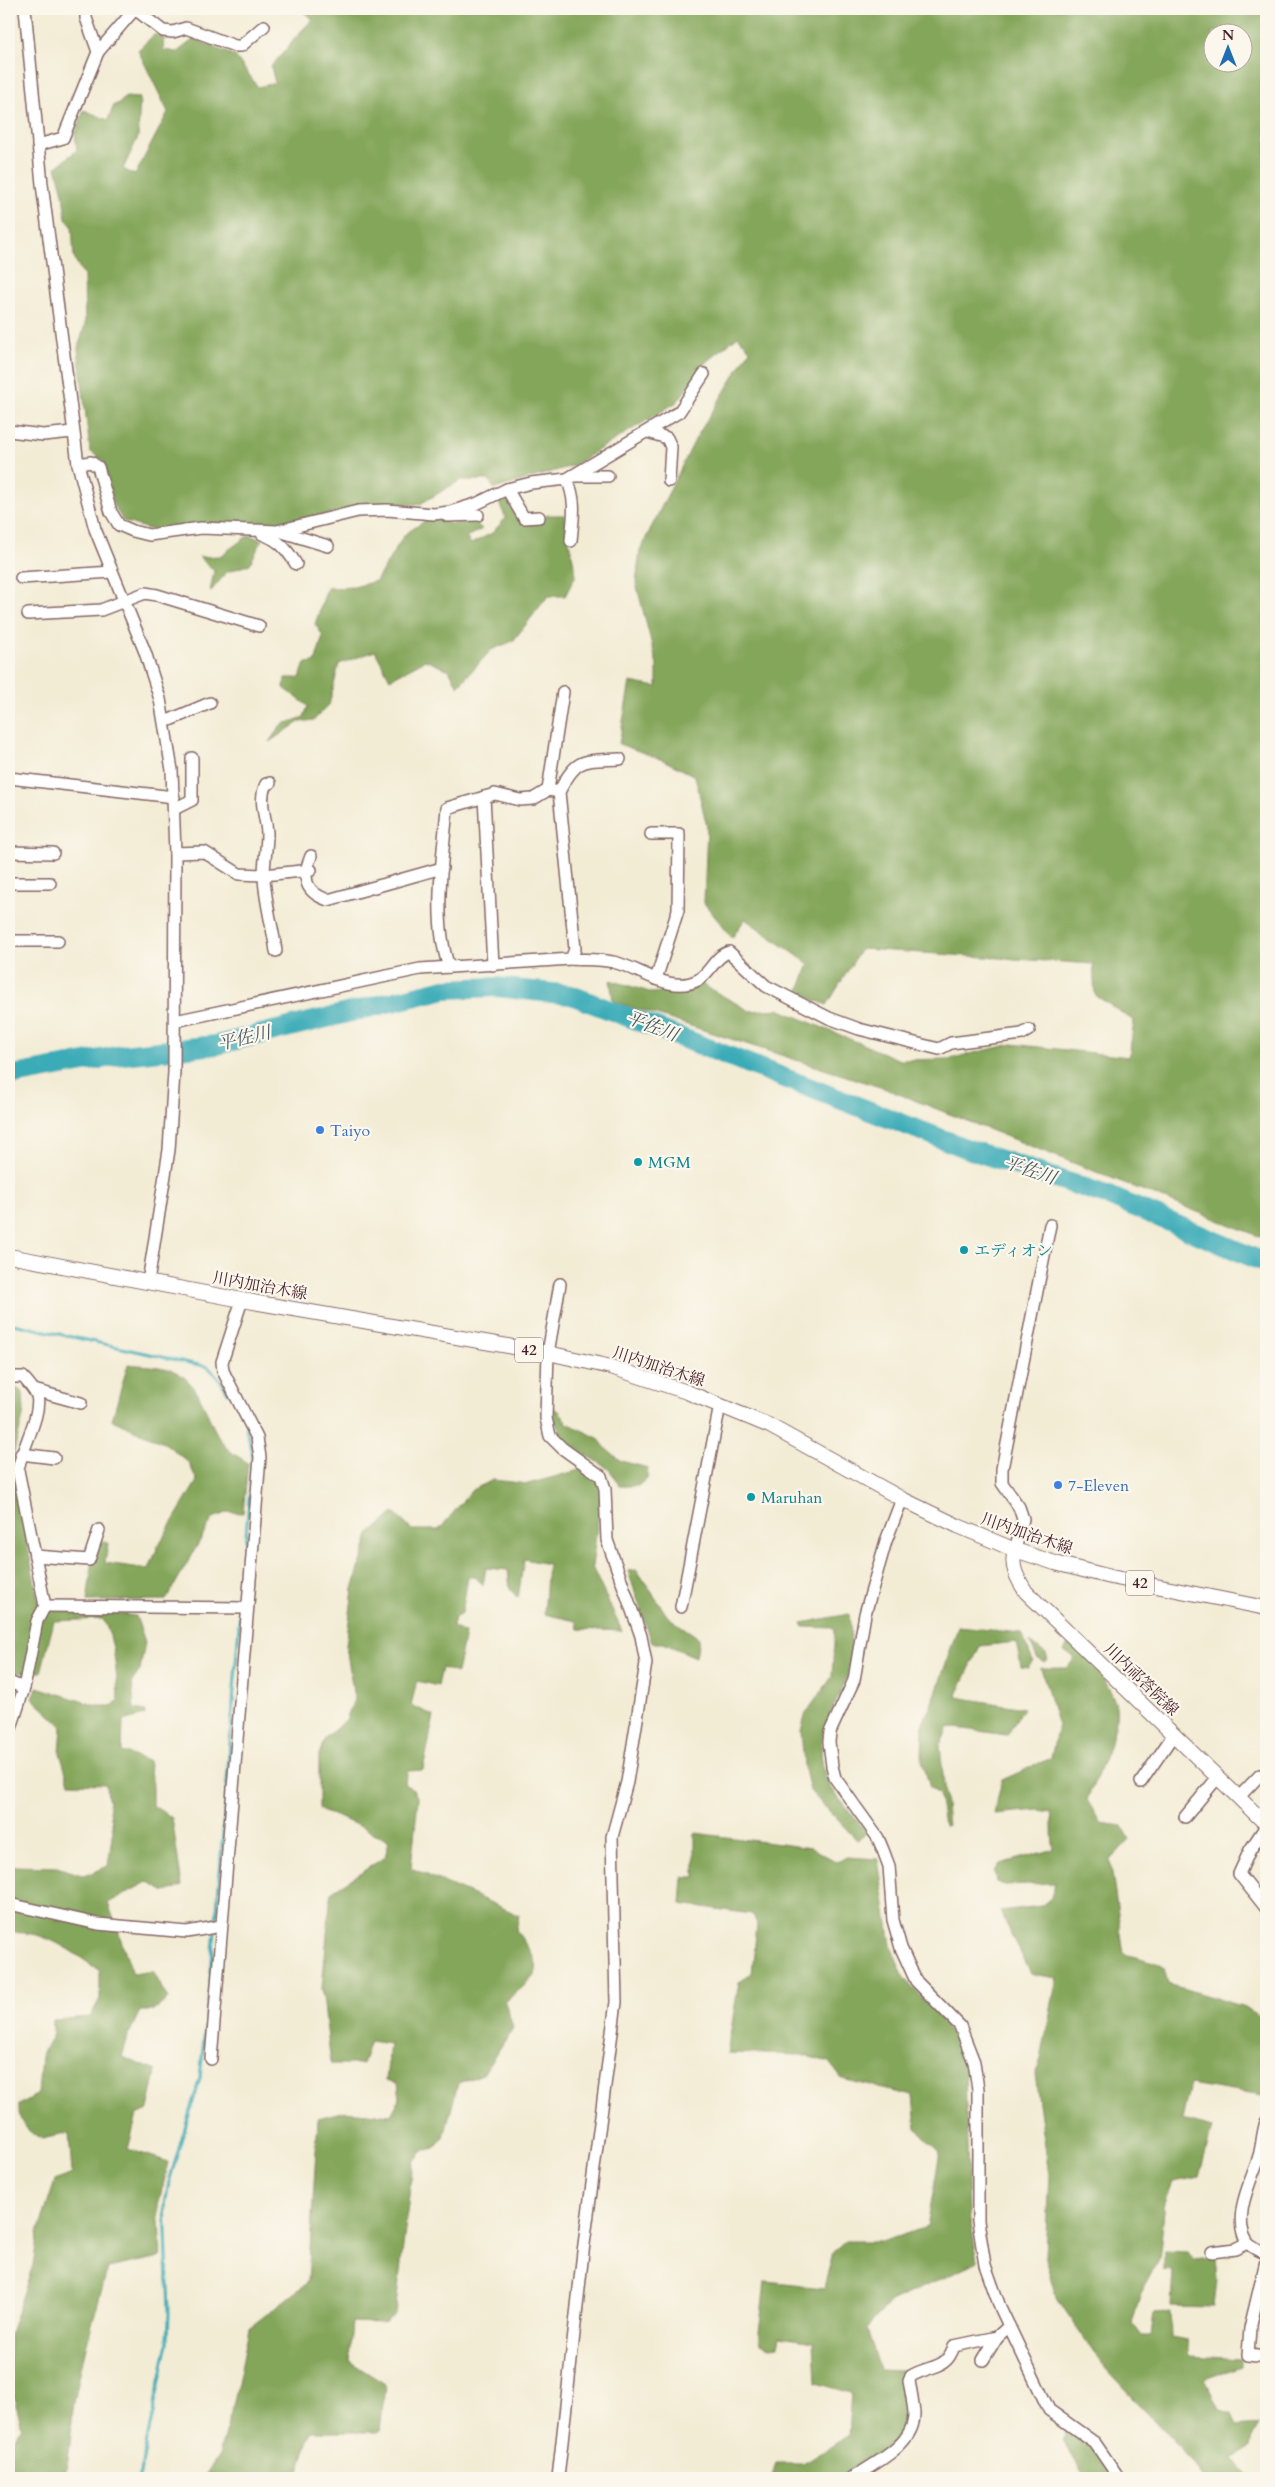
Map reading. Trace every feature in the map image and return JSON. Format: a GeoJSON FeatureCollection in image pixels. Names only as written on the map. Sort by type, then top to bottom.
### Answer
{"type":"FeatureCollection","features":[{"type":"Feature","properties":{"kind":"main road","name":"川内加治木線"},"geometry":{"type":"LineString","coordinates":[[9,1256],[242,1300],[548,1353],[634,1374],[720,1405],[770,1426],[902,1499],[958,1526],[1015,1550],[1055,1563],[1111,1577],[1266,1608]]}},
{"type":"Feature","properties":{"kind":"main road","name":"川内祁答院線"},"geometry":{"type":"LineString","coordinates":[[1015,1550],[1012,1560],[1017,1577],[1026,1592],[1266,1825]]}},
{"type":"Feature","properties":{"kind":"street"},"geometry":{"type":"LineString","coordinates":[[25,9],[38,145],[78,464],[95,529],[126,602],[152,673],[165,722],[174,803],[174,1072],[169,1150],[148,1282]]}},
{"type":"Feature","properties":{"kind":"street"},"geometry":{"type":"LineString","coordinates":[[86,9],[86,18],[98,52]]}},
{"type":"Feature","properties":{"kind":"street"},"geometry":{"type":"LineString","coordinates":[[38,145],[63,138],[98,52],[135,9],[163,31],[172,32],[186,28],[235,46],[241,46],[264,26]]}},
{"type":"Feature","properties":{"kind":"street"},"geometry":{"type":"LineString","coordinates":[[570,478],[679,412],[704,374]]}},
{"type":"Feature","properties":{"kind":"street"},"geometry":{"type":"LineString","coordinates":[[9,431],[43,435],[73,432]]}},
{"type":"Feature","properties":{"kind":"street"},"geometry":{"type":"LineString","coordinates":[[648,432],[667,438],[671,447],[669,481]]}},
{"type":"Feature","properties":{"kind":"street"},"geometry":{"type":"LineString","coordinates":[[78,464],[91,462],[98,467],[111,512],[119,525],[133,532],[149,535],[201,528],[251,529],[277,531],[328,546]]}},
{"type":"Feature","properties":{"kind":"street"},"geometry":{"type":"LineString","coordinates":[[277,531],[358,512],[387,510],[441,513],[476,504],[507,489],[531,483],[608,476]]}},
{"type":"Feature","properties":{"kind":"street"},"geometry":{"type":"LineString","coordinates":[[570,478],[575,507],[571,541]]}},
{"type":"Feature","properties":{"kind":"street"},"geometry":{"type":"LineString","coordinates":[[507,489],[524,518],[539,517]]}},
{"type":"Feature","properties":{"kind":"street"},"geometry":{"type":"LineString","coordinates":[[441,513],[446,516],[458,517],[478,515]]}},
{"type":"Feature","properties":{"kind":"street"},"geometry":{"type":"LineString","coordinates":[[251,529],[277,539],[287,549],[296,564]]}},
{"type":"Feature","properties":{"kind":"street"},"geometry":{"type":"LineString","coordinates":[[21,578],[112,572]]}},
{"type":"Feature","properties":{"kind":"street"},"geometry":{"type":"LineString","coordinates":[[28,614],[101,610],[126,602],[144,593],[157,595],[259,626]]}},
{"type":"Feature","properties":{"kind":"street"},"geometry":{"type":"LineString","coordinates":[[562,692],[553,791],[574,949],[571,959]]}},
{"type":"Feature","properties":{"kind":"street"},"geometry":{"type":"LineString","coordinates":[[165,722],[210,703]]}},
{"type":"Feature","properties":{"kind":"street"},"geometry":{"type":"LineString","coordinates":[[9,778],[174,803],[192,800],[192,758]]}},
{"type":"Feature","properties":{"kind":"street"},"geometry":{"type":"LineString","coordinates":[[449,967],[444,954],[440,899],[446,808],[495,794],[520,800],[533,799],[553,791],[577,764],[589,760],[620,758]]}},
{"type":"Feature","properties":{"kind":"street"},"geometry":{"type":"LineString","coordinates":[[270,783],[266,784],[264,788],[262,806],[268,851],[264,876],[276,951]]}},
{"type":"Feature","properties":{"kind":"street"},"geometry":{"type":"LineString","coordinates":[[484,797],[493,964]]}},
{"type":"Feature","properties":{"kind":"street"},"geometry":{"type":"LineString","coordinates":[[651,834],[679,834],[680,858],[678,910],[656,979]]}},
{"type":"Feature","properties":{"kind":"street"},"geometry":{"type":"LineString","coordinates":[[9,852],[52,852]]}},
{"type":"Feature","properties":{"kind":"street"},"geometry":{"type":"LineString","coordinates":[[175,853],[204,852],[239,874],[264,876],[308,870]]}},
{"type":"Feature","properties":{"kind":"street"},"geometry":{"type":"LineString","coordinates":[[311,856],[308,870],[308,886],[314,896],[328,900],[442,868]]}},
{"type":"Feature","properties":{"kind":"street"},"geometry":{"type":"LineString","coordinates":[[9,883],[50,883]]}},
{"type":"Feature","properties":{"kind":"street"},"geometry":{"type":"LineString","coordinates":[[9,941],[58,941]]}},
{"type":"Feature","properties":{"kind":"street"},"geometry":{"type":"LineString","coordinates":[[175,1024],[420,969],[571,959],[614,962],[656,979],[683,983],[698,980],[723,954],[729,952],[766,986],[829,1018],[860,1029],[939,1049],[951,1043],[1022,1034],[1029,1030]]}},
{"type":"Feature","properties":{"kind":"street"},"geometry":{"type":"LineString","coordinates":[[1015,1550],[1023,1519],[1019,1507],[1002,1483],[1002,1469],[1050,1226]]}},
{"type":"Feature","properties":{"kind":"street"},"geometry":{"type":"LineString","coordinates":[[558,2478],[583,2252],[616,2002],[612,1838],[627,1782],[646,1663],[641,1636],[607,1540],[605,1489],[601,1476],[562,1448],[550,1436],[546,1418],[548,1353],[560,1284]]}},
{"type":"Feature","properties":{"kind":"street"},"geometry":{"type":"LineString","coordinates":[[211,2059],[218,1927],[242,1608],[260,1457],[257,1438],[223,1372],[222,1362],[242,1300]]}},
{"type":"Feature","properties":{"kind":"street"},"geometry":{"type":"LineString","coordinates":[[9,1377],[22,1377],[34,1390],[38,1398],[36,1414],[21,1454],[18,1470],[45,1606],[37,1621],[24,1688],[9,1734]]}},
{"type":"Feature","properties":{"kind":"street"},"geometry":{"type":"LineString","coordinates":[[34,1390],[81,1403]]}},
{"type":"Feature","properties":{"kind":"street"},"geometry":{"type":"LineString","coordinates":[[681,1606],[720,1405]]}},
{"type":"Feature","properties":{"kind":"street"},"geometry":{"type":"LineString","coordinates":[[21,1454],[54,1458]]}},
{"type":"Feature","properties":{"kind":"street"},"geometry":{"type":"LineString","coordinates":[[902,1499],[886,1541],[865,1614],[854,1680],[830,1732],[829,1742],[835,1778],[878,1838],[883,1850],[889,1866],[893,1920],[901,1948],[916,1982],[960,2026],[974,2062],[978,2089],[978,2221],[985,2265],[1008,2326],[1050,2410],[1094,2443],[1119,2478]]}},
{"type":"Feature","properties":{"kind":"street"},"geometry":{"type":"LineString","coordinates":[[35,1556],[89,1560],[99,1530]]}},
{"type":"Feature","properties":{"kind":"street"},"geometry":{"type":"LineString","coordinates":[[45,1606],[242,1608]]}},
{"type":"Feature","properties":{"kind":"street"},"geometry":{"type":"LineString","coordinates":[[9,1682],[24,1688]]}},
{"type":"Feature","properties":{"kind":"street"},"geometry":{"type":"LineString","coordinates":[[1141,1782],[1174,1734]]}},
{"type":"Feature","properties":{"kind":"street"},"geometry":{"type":"LineString","coordinates":[[1239,1797],[1260,1775]]}},
{"type":"Feature","properties":{"kind":"street"},"geometry":{"type":"LineString","coordinates":[[1185,1817],[1218,1777]]}},
{"type":"Feature","properties":{"kind":"street"},"geometry":{"type":"LineString","coordinates":[[1266,1825],[1250,1850],[1239,1874],[1266,1908]]}},
{"type":"Feature","properties":{"kind":"street"},"geometry":{"type":"LineString","coordinates":[[9,1904],[98,1924],[187,1932],[218,1927]]}},
{"type":"Feature","properties":{"kind":"street"},"geometry":{"type":"LineString","coordinates":[[1266,2122],[1258,2158],[1248,2183],[1242,2229],[1247,2243],[1266,2254]]}},
{"type":"Feature","properties":{"kind":"street"},"geometry":{"type":"LineString","coordinates":[[1212,2252],[1235,2249],[1247,2243]]}},
{"type":"Feature","properties":{"kind":"street"},"geometry":{"type":"LineString","coordinates":[[1266,2261],[1250,2328],[1248,2355],[1266,2357]]}},
{"type":"Feature","properties":{"kind":"street"},"geometry":{"type":"LineString","coordinates":[[983,2360],[996,2337],[1008,2326]]}},
{"type":"Feature","properties":{"kind":"street"},"geometry":{"type":"LineString","coordinates":[[852,2478],[896,2449],[909,2432],[914,2414],[909,2381],[911,2376],[921,2370],[946,2363],[954,2346],[996,2337]]}},
{"type":"Feature","properties":{"kind":"green space"},"geometry":{"type":"Polygon","coordinates":[[[299,9],[1266,9],[1266,1239],[886,1089],[613,1001],[610,980],[653,993],[703,985],[750,1011],[778,1009],[900,1060],[948,1059],[1012,1044],[1129,1057],[1134,1021],[1095,995],[1093,964],[861,949],[827,1005],[798,993],[809,964],[745,919],[732,938],[704,903],[707,827],[695,776],[663,760],[619,744],[630,682],[657,687],[657,665],[636,583],[640,550],[696,438],[750,350],[738,336],[706,362],[677,402],[572,466],[494,489],[489,480],[461,480],[420,504],[379,504],[275,525],[148,529],[123,521],[114,506],[104,461],[90,451],[78,348],[85,325],[84,276],[74,258],[72,226],[66,219],[63,193],[56,167],[77,150],[75,134],[84,110],[108,120],[114,105],[120,103],[125,97],[140,98],[138,137],[123,169],[135,175],[168,112],[138,50],[155,34],[164,37],[163,50],[177,52],[194,39],[235,56],[258,87],[275,83],[271,66],[313,19],[299,9]]]}},
{"type":"Feature","properties":{"kind":"green space"},"geometry":{"type":"Polygon","coordinates":[[[506,496],[523,524],[541,523],[547,515],[564,515],[576,575],[565,596],[548,596],[513,641],[491,650],[458,686],[449,670],[425,660],[390,679],[375,651],[339,664],[329,705],[314,720],[299,722],[269,742],[281,725],[304,717],[308,706],[284,688],[285,678],[300,678],[305,663],[315,662],[323,636],[315,624],[327,588],[354,587],[376,581],[404,535],[426,520],[439,518],[450,524],[475,522],[482,529],[466,537],[471,544],[492,533],[506,518],[497,499],[506,496]]]}},
{"type":"Feature","properties":{"kind":"green space"},"geometry":{"type":"Polygon","coordinates":[[[249,535],[262,540],[250,564],[227,572],[210,592],[214,571],[199,557],[220,556],[249,535]]]}},
{"type":"Feature","properties":{"kind":"green space"},"geometry":{"type":"Polygon","coordinates":[[[128,1364],[172,1370],[187,1380],[194,1388],[219,1438],[228,1449],[248,1463],[243,1513],[228,1512],[213,1518],[166,1600],[87,1601],[92,1566],[101,1540],[108,1543],[105,1563],[149,1569],[158,1546],[197,1481],[189,1463],[166,1444],[112,1420],[128,1364]]]}},
{"type":"Feature","properties":{"kind":"green space"},"geometry":{"type":"Polygon","coordinates":[[[9,1386],[14,1386],[23,1393],[24,1412],[11,1464],[39,1603],[136,1616],[145,1642],[140,1670],[132,1682],[134,1709],[146,1711],[144,1715],[123,1721],[122,1752],[148,1761],[152,1782],[152,1805],[172,1818],[182,1886],[166,1892],[147,1882],[108,1903],[133,1974],[153,1971],[168,1999],[153,2011],[140,2011],[128,2036],[122,2057],[156,2071],[148,2110],[137,2115],[128,2149],[169,2162],[158,2205],[161,2257],[108,2268],[81,2369],[74,2403],[68,2460],[63,2478],[9,2478],[9,2444],[22,2427],[9,2380],[10,2333],[33,2265],[38,2233],[55,2181],[72,2174],[69,2133],[42,2139],[24,2126],[20,2117],[19,2105],[38,2094],[41,2056],[53,2034],[53,2020],[90,2017],[100,1999],[100,1971],[58,1943],[34,1935],[9,1933],[9,1866],[57,1867],[85,1876],[108,1866],[113,1829],[106,1784],[69,1783],[60,1753],[62,1726],[33,1699],[37,1687],[97,1706],[112,1706],[118,1700],[118,1691],[113,1647],[103,1619],[54,1621],[41,1672],[15,1673],[9,1650],[9,1386]]]}},
{"type":"Feature","properties":{"kind":"green space"},"geometry":{"type":"Polygon","coordinates":[[[551,1407],[559,1411],[567,1423],[598,1438],[607,1450],[621,1461],[648,1468],[647,1478],[638,1486],[619,1486],[610,1471],[566,1440],[558,1427],[551,1407]]]}},
{"type":"Feature","properties":{"kind":"green space"},"geometry":{"type":"Polygon","coordinates":[[[583,1469],[597,1479],[601,1495],[592,1567],[622,1631],[578,1629],[576,1621],[544,1614],[548,1564],[524,1559],[518,1598],[510,1589],[508,1570],[486,1568],[483,1585],[475,1577],[468,1577],[462,1613],[455,1617],[453,1627],[465,1633],[457,1673],[442,1668],[438,1686],[417,1681],[411,1705],[434,1716],[423,1770],[408,1771],[404,1784],[413,1789],[418,1799],[411,1868],[519,1915],[516,1930],[536,1963],[536,1970],[528,1983],[505,2002],[513,2028],[483,2074],[458,2083],[444,2137],[434,2148],[423,2151],[413,2162],[395,2314],[384,2323],[352,2322],[349,2361],[385,2384],[380,2432],[311,2432],[297,2478],[204,2478],[218,2458],[235,2398],[249,2328],[308,2282],[318,2118],[345,2111],[391,2115],[400,2098],[398,2083],[386,2080],[390,2044],[370,2041],[362,2064],[331,2064],[322,1988],[331,1892],[385,1857],[389,1841],[319,1809],[319,1755],[325,1738],[346,1720],[354,1699],[346,1645],[353,1589],[369,1535],[394,1513],[412,1530],[439,1530],[472,1490],[493,1480],[528,1484],[583,1469]]]}},
{"type":"Feature","properties":{"kind":"green space"},"geometry":{"type":"Polygon","coordinates":[[[637,1570],[668,1617],[699,1638],[696,1657],[663,1643],[652,1643],[628,1571],[637,1570]]]}},
{"type":"Feature","properties":{"kind":"green space"},"geometry":{"type":"Polygon","coordinates":[[[849,1614],[850,1663],[846,1679],[823,1733],[822,1757],[824,1771],[831,1786],[843,1804],[868,1833],[857,1840],[810,1791],[804,1765],[801,1731],[806,1713],[832,1677],[835,1628],[804,1627],[802,1623],[849,1614]]]}},
{"type":"Feature","properties":{"kind":"green space"},"geometry":{"type":"Polygon","coordinates":[[[958,1627],[1021,1633],[1033,1661],[1028,1668],[1021,1667],[1016,1642],[980,1646],[956,1697],[1024,1708],[1007,1735],[949,1727],[940,1745],[948,1826],[944,1826],[939,1794],[930,1788],[922,1760],[923,1723],[936,1693],[958,1627]]]}},
{"type":"Feature","properties":{"kind":"green space"},"geometry":{"type":"Polygon","coordinates":[[[1030,1642],[1046,1654],[1048,1660],[1044,1662],[1037,1658],[1030,1642]]]}},
{"type":"Feature","properties":{"kind":"green space"},"geometry":{"type":"Polygon","coordinates":[[[1076,1645],[1103,1679],[1115,1702],[1115,1724],[1112,1738],[1087,1800],[1101,1823],[1122,1826],[1129,1840],[1110,1860],[1124,1954],[1155,1962],[1164,1968],[1168,1984],[1245,2007],[1266,2020],[1266,2071],[1262,2096],[1190,2084],[1182,2120],[1212,2128],[1199,2177],[1173,2182],[1165,2202],[1159,2260],[1140,2295],[1132,2323],[1142,2336],[1151,2336],[1154,2314],[1170,2313],[1171,2337],[1187,2340],[1190,2356],[1242,2359],[1242,2366],[1204,2379],[1219,2410],[1232,2413],[1237,2426],[1258,2424],[1252,2435],[1250,2447],[1234,2460],[1248,2478],[1204,2478],[1193,2462],[1105,2368],[1058,2300],[1045,2255],[1049,2175],[1035,2074],[1041,2059],[1057,1978],[1031,1974],[1000,1911],[1041,1906],[1051,1898],[1055,1883],[1005,1885],[996,1882],[994,1872],[1000,1864],[1054,1849],[1052,1817],[1051,1812],[1038,1810],[994,1814],[1002,1780],[1051,1758],[1058,1726],[1041,1668],[1067,1668],[1075,1658],[1064,1651],[1067,1646],[1076,1645]]]}},
{"type":"Feature","properties":{"kind":"green space"},"geometry":{"type":"Polygon","coordinates":[[[695,1833],[811,1848],[836,1861],[847,1857],[878,1859],[891,1945],[904,1978],[939,2017],[958,2045],[965,2068],[969,2216],[978,2261],[890,2302],[867,2328],[880,2370],[902,2371],[907,2412],[905,2425],[886,2449],[854,2472],[837,2478],[771,2478],[776,2464],[804,2464],[849,2435],[852,2393],[816,2383],[814,2342],[780,2337],[778,2346],[769,2347],[761,2343],[759,2332],[765,2282],[824,2288],[833,2252],[846,2241],[884,2241],[927,2227],[940,2152],[916,2128],[913,2096],[842,2079],[829,2062],[802,2055],[727,2053],[739,1982],[752,1973],[757,1924],[752,1914],[681,1904],[683,1877],[695,1877],[695,1833]]]}},
{"type":"Feature","properties":{"kind":"green space"},"geometry":{"type":"Polygon","coordinates":[[[1164,2250],[1187,2251],[1194,2259],[1215,2257],[1217,2279],[1214,2307],[1171,2306],[1173,2271],[1164,2270],[1164,2250]]]}},
{"type":"Feature","properties":{"kind":"green space"},"geometry":{"type":"Polygon","coordinates":[[[1068,2428],[1092,2447],[1115,2478],[1085,2478],[1062,2440],[1068,2428]]]}},
{"type":"Feature","properties":{"kind":"waterway","name":"平佐川"},"geometry":{"type":"LineString","coordinates":[[9,1076],[122,1055],[216,1045],[445,989],[496,987],[571,995],[968,1149],[1109,1196],[1266,1263]]}},
{"type":"Feature","properties":{"kind":"waterway"},"geometry":{"type":"LineString","coordinates":[[9,1323],[208,1367],[218,1377],[228,1393]]}},
{"type":"Feature","properties":{"kind":"waterway"},"geometry":{"type":"LineString","coordinates":[[240,1605],[252,1465],[252,1450],[246,1428]]}},
{"type":"Feature","properties":{"kind":"waterway"},"geometry":{"type":"LineString","coordinates":[[216,1924],[240,1612]]}},
{"type":"Feature","properties":{"kind":"waterway"},"geometry":{"type":"LineString","coordinates":[[139,2478],[168,2343],[169,2312],[165,2205],[169,2182],[200,2078],[215,1931]]}},
{"type":"Feature","properties":{"kind":"place","name":"Taiyo"},"geometry":{"type":"Point","coordinates":[320,1130]}},
{"type":"Feature","properties":{"kind":"place","name":"MGM"},"geometry":{"type":"Point","coordinates":[638,1162]}},
{"type":"Feature","properties":{"kind":"place","name":"エディオン"},"geometry":{"type":"Point","coordinates":[964,1250]}},
{"type":"Feature","properties":{"kind":"place","name":"7-Eleven"},"geometry":{"type":"Point","coordinates":[1058,1485]}},
{"type":"Feature","properties":{"kind":"place","name":"Maruhan"},"geometry":{"type":"Point","coordinates":[751,1497]}}]}
